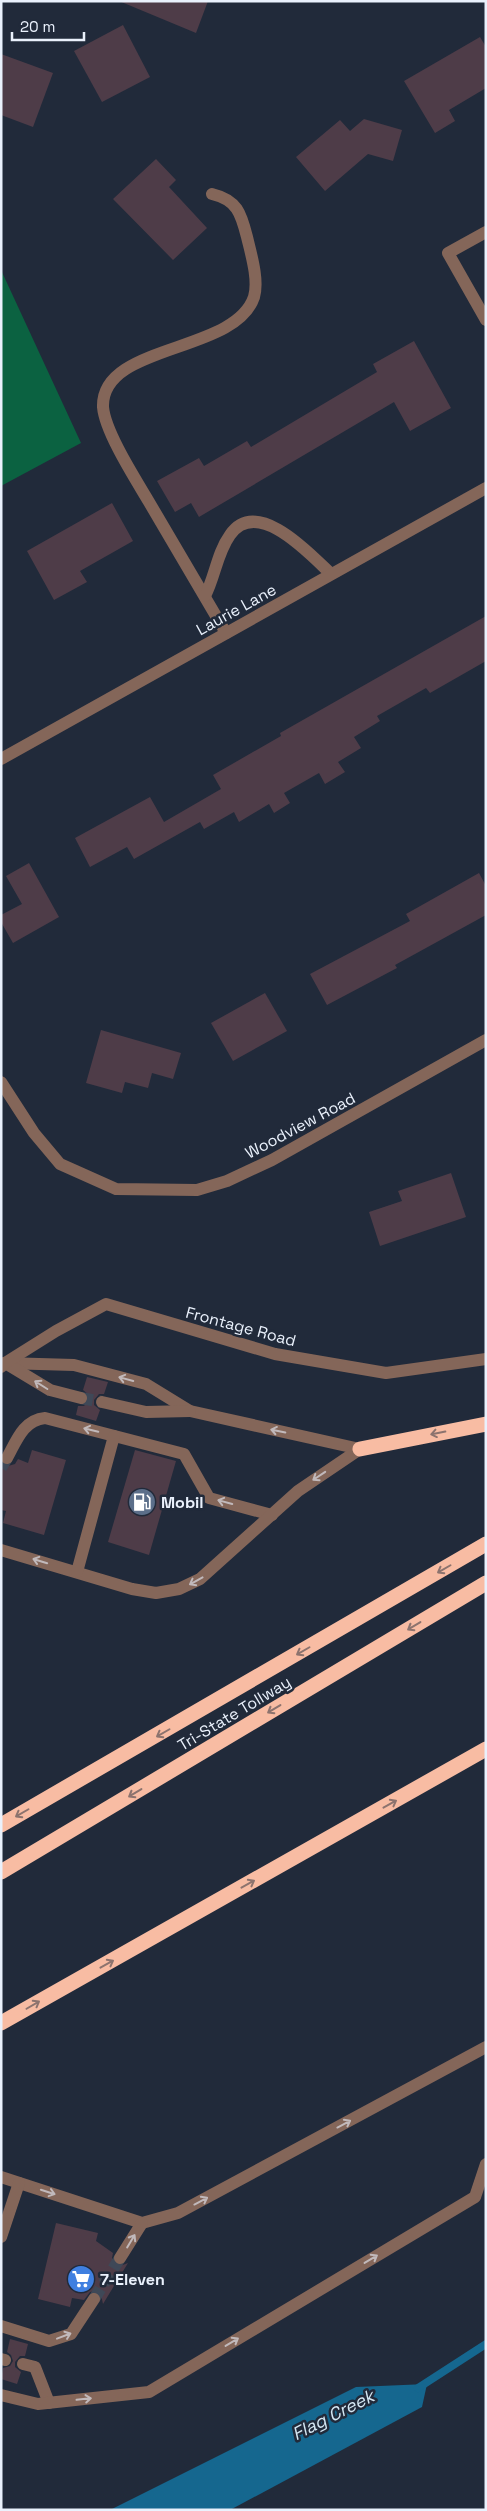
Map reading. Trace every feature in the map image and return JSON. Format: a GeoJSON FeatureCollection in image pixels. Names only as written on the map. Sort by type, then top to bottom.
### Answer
{"type":"FeatureCollection","features":[{"type":"Feature","properties":{"kind":"highway"},"geometry":{"type":"LineString","coordinates":[[360,1448],[486,1424]]}},
{"type":"Feature","properties":{"kind":"highway","name":"Tri-State Tollway"},"geometry":{"type":"LineString","coordinates":[[1,1825],[486,1544]]}},
{"type":"Feature","properties":{"kind":"highway","name":"Tri-State Tollway"},"geometry":{"type":"LineString","coordinates":[[1,1872],[486,1583]]}},
{"type":"Feature","properties":{"kind":"highway"},"geometry":{"type":"LineString","coordinates":[[1,2023],[486,1749]]}},
{"type":"Feature","properties":{"kind":"street"},"geometry":{"type":"LineString","coordinates":[[212,194],[226,198],[240,214],[253,271],[254,298],[244,312],[223,328],[175,349],[142,360],[114,376],[106,390],[104,407],[107,422],[128,466],[226,633]]}},
{"type":"Feature","properties":{"kind":"street"},"geometry":{"type":"LineString","coordinates":[[486,232],[448,254],[486,320]]}},
{"type":"Feature","properties":{"kind":"street","name":"Laurie Lane"},"geometry":{"type":"LineString","coordinates":[[1,759],[486,488]]}},
{"type":"Feature","properties":{"kind":"street"},"geometry":{"type":"LineString","coordinates":[[205,596],[231,533],[254,521],[268,523],[300,545],[331,574]]}},
{"type":"Feature","properties":{"kind":"street","name":"Woodview Road"},"geometry":{"type":"LineString","coordinates":[[1,1082],[34,1133],[60,1164],[116,1189],[197,1190],[227,1181],[272,1160],[486,1040]]}},
{"type":"Feature","properties":{"kind":"street","name":"Frontage Road"},"geometry":{"type":"LineString","coordinates":[[2,1365],[56,1330],[106,1304],[275,1354],[386,1373],[486,1359]]}},
{"type":"Feature","properties":{"kind":"street"},"geometry":{"type":"LineString","coordinates":[[2,1365],[50,1390],[81,1398]]}},
{"type":"Feature","properties":{"kind":"street"},"geometry":{"type":"LineString","coordinates":[[2,1365],[74,1365],[146,1384],[190,1412]]}},
{"type":"Feature","properties":{"kind":"street"},"geometry":{"type":"LineString","coordinates":[[102,1402],[146,1412],[190,1412],[360,1448]]}},
{"type":"Feature","properties":{"kind":"street"},"geometry":{"type":"LineString","coordinates":[[7,1458],[24,1429],[35,1419],[45,1418],[184,1454],[209,1498],[272,1515]]}},
{"type":"Feature","properties":{"kind":"street"},"geometry":{"type":"LineString","coordinates":[[77,1572],[114,1436]]}},
{"type":"Feature","properties":{"kind":"street"},"geometry":{"type":"LineString","coordinates":[[1,1550],[132,1589],[156,1593],[179,1589],[200,1580],[298,1491],[360,1448]]}},
{"type":"Feature","properties":{"kind":"street"},"geometry":{"type":"LineString","coordinates":[[1,2177],[142,2223],[178,2213],[486,2047]]}},
{"type":"Feature","properties":{"kind":"street"},"geometry":{"type":"LineString","coordinates":[[1,2395],[38,2404],[149,2392],[481,2194],[486,2164]]}},
{"type":"Feature","properties":{"kind":"street"},"geometry":{"type":"LineString","coordinates":[[1,2237],[6,2209],[19,2183]]}},
{"type":"Feature","properties":{"kind":"street"},"geometry":{"type":"LineString","coordinates":[[120,2258],[142,2223]]}},
{"type":"Feature","properties":{"kind":"street"},"geometry":{"type":"LineString","coordinates":[[1,2326],[49,2341],[72,2334],[94,2299]]}},
{"type":"Feature","properties":{"kind":"street"},"geometry":{"type":"LineString","coordinates":[[23,2364],[35,2367],[49,2403]]}},
{"type":"Feature","properties":{"kind":"green space"},"geometry":{"type":"Polygon","coordinates":[[[1,270],[81,443],[1,486],[1,270]]]}},
{"type":"Feature","properties":{"kind":"water"},"geometry":{"type":"Polygon","coordinates":[[[427,2384],[422,2407],[230,2510],[110,2510],[356,2387],[427,2384]]]}},
{"type":"Feature","properties":{"kind":"building"},"geometry":{"type":"Polygon","coordinates":[[[119,1],[208,1],[196,33],[119,1]]]}},
{"type":"Feature","properties":{"kind":"building"},"geometry":{"type":"Polygon","coordinates":[[[123,25],[150,77],[102,102],[74,51],[123,25]]]}},
{"type":"Feature","properties":{"kind":"building"},"geometry":{"type":"Polygon","coordinates":[[[480,37],[486,47],[486,88],[449,110],[455,121],[435,133],[404,81],[480,37]]]}},
{"type":"Feature","properties":{"kind":"building"},"geometry":{"type":"Polygon","coordinates":[[[1,54],[53,73],[33,127],[1,115],[1,54]]]}},
{"type":"Feature","properties":{"kind":"building"},"geometry":{"type":"Polygon","coordinates":[[[364,119],[402,130],[393,161],[368,154],[325,191],[296,157],[340,120],[350,131],[364,119]]]}},
{"type":"Feature","properties":{"kind":"building"},"geometry":{"type":"Polygon","coordinates":[[[156,159],[176,180],[169,187],[207,228],[173,260],[113,199],[156,159]]]}},
{"type":"Feature","properties":{"kind":"building"},"geometry":{"type":"Polygon","coordinates":[[[414,341],[451,408],[410,431],[394,402],[199,517],[191,503],[175,512],[157,481],[199,458],[204,466],[247,441],[251,447],[377,372],[373,364],[414,341]]]}},
{"type":"Feature","properties":{"kind":"building"},"geometry":{"type":"Polygon","coordinates":[[[112,503],[133,541],[80,571],[87,582],[54,600],[27,551],[112,503]]]}},
{"type":"Feature","properties":{"kind":"building"},"geometry":{"type":"Polygon","coordinates":[[[486,616],[486,661],[430,693],[426,688],[377,716],[380,721],[354,737],[361,748],[338,762],[345,772],[325,784],[319,773],[284,793],[290,803],[274,813],[269,804],[239,822],[234,812],[204,829],[200,822],[134,859],[127,847],[90,867],[75,838],[150,797],[164,822],[221,789],[213,775],[281,736],[280,733],[486,616]]]}},
{"type":"Feature","properties":{"kind":"building"},"geometry":{"type":"Polygon","coordinates":[[[29,863],[59,917],[13,943],[1,922],[1,915],[22,904],[6,876],[29,863]]]}},
{"type":"Feature","properties":{"kind":"building"},"geometry":{"type":"Polygon","coordinates":[[[479,873],[486,886],[486,915],[395,965],[397,968],[327,1005],[310,974],[410,921],[406,914],[479,873]]]}},
{"type":"Feature","properties":{"kind":"building"},"geometry":{"type":"Polygon","coordinates":[[[265,993],[287,1031],[233,1061],[211,1023],[265,993]]]}},
{"type":"Feature","properties":{"kind":"building"},"geometry":{"type":"Polygon","coordinates":[[[101,1030],[181,1053],[173,1079],[152,1073],[148,1088],[125,1082],[122,1093],[86,1083],[101,1030]]]}},
{"type":"Feature","properties":{"kind":"building"},"geometry":{"type":"Polygon","coordinates":[[[451,1173],[466,1217],[380,1246],[369,1212],[402,1201],[398,1191],[451,1173]]]}},
{"type":"Feature","properties":{"kind":"building"},"geometry":{"type":"Polygon","coordinates":[[[87,1377],[108,1382],[104,1394],[99,1394],[94,1400],[94,1405],[100,1410],[96,1421],[76,1415],[78,1406],[84,1406],[89,1400],[89,1395],[83,1390],[87,1377]]]}},
{"type":"Feature","properties":{"kind":"building"},"geometry":{"type":"Polygon","coordinates":[[[32,1450],[66,1460],[44,1535],[3,1523],[6,1511],[1,1510],[1,1463],[8,1466],[15,1464],[18,1459],[28,1463],[32,1450]]]}},
{"type":"Feature","properties":{"kind":"building","name":"Mobil"},"geometry":{"type":"Polygon","coordinates":[[[135,1450],[176,1461],[149,1555],[108,1542],[135,1450]]]}},
{"type":"Feature","properties":{"kind":"building","name":"7-Eleven"},"geometry":{"type":"Polygon","coordinates":[[[56,2223],[98,2233],[96,2241],[113,2253],[112,2258],[115,2265],[120,2266],[128,2263],[103,2304],[101,2295],[95,2291],[90,2292],[84,2300],[72,2298],[70,2307],[38,2299],[56,2223]]]}},
{"type":"Feature","properties":{"kind":"building"},"geometry":{"type":"Polygon","coordinates":[[[10,2339],[28,2344],[25,2356],[20,2356],[15,2362],[15,2367],[21,2372],[17,2384],[1,2379],[3,2368],[10,2366],[13,2361],[11,2355],[7,2352],[10,2339]]]}},
{"type":"Feature","properties":{"kind":"waterway","name":"Flag Creek"},"geometry":{"type":"LineString","coordinates":[[418,2388],[486,2344]]}},
{"type":"Feature","properties":{"kind":"tunnel"},"geometry":{"type":"LineString","coordinates":[[81,1398],[102,1402]]}},
{"type":"Feature","properties":{"kind":"tunnel"},"geometry":{"type":"LineString","coordinates":[[1,1468],[7,1458]]}},
{"type":"Feature","properties":{"kind":"tunnel"},"geometry":{"type":"LineString","coordinates":[[94,2299],[120,2258]]}},
{"type":"Feature","properties":{"kind":"place","name":"Mobil"},"geometry":{"type":"Point","coordinates":[142,1502]}},
{"type":"Feature","properties":{"kind":"place","name":"7-Eleven"},"geometry":{"type":"Point","coordinates":[81,2279]}}]}
